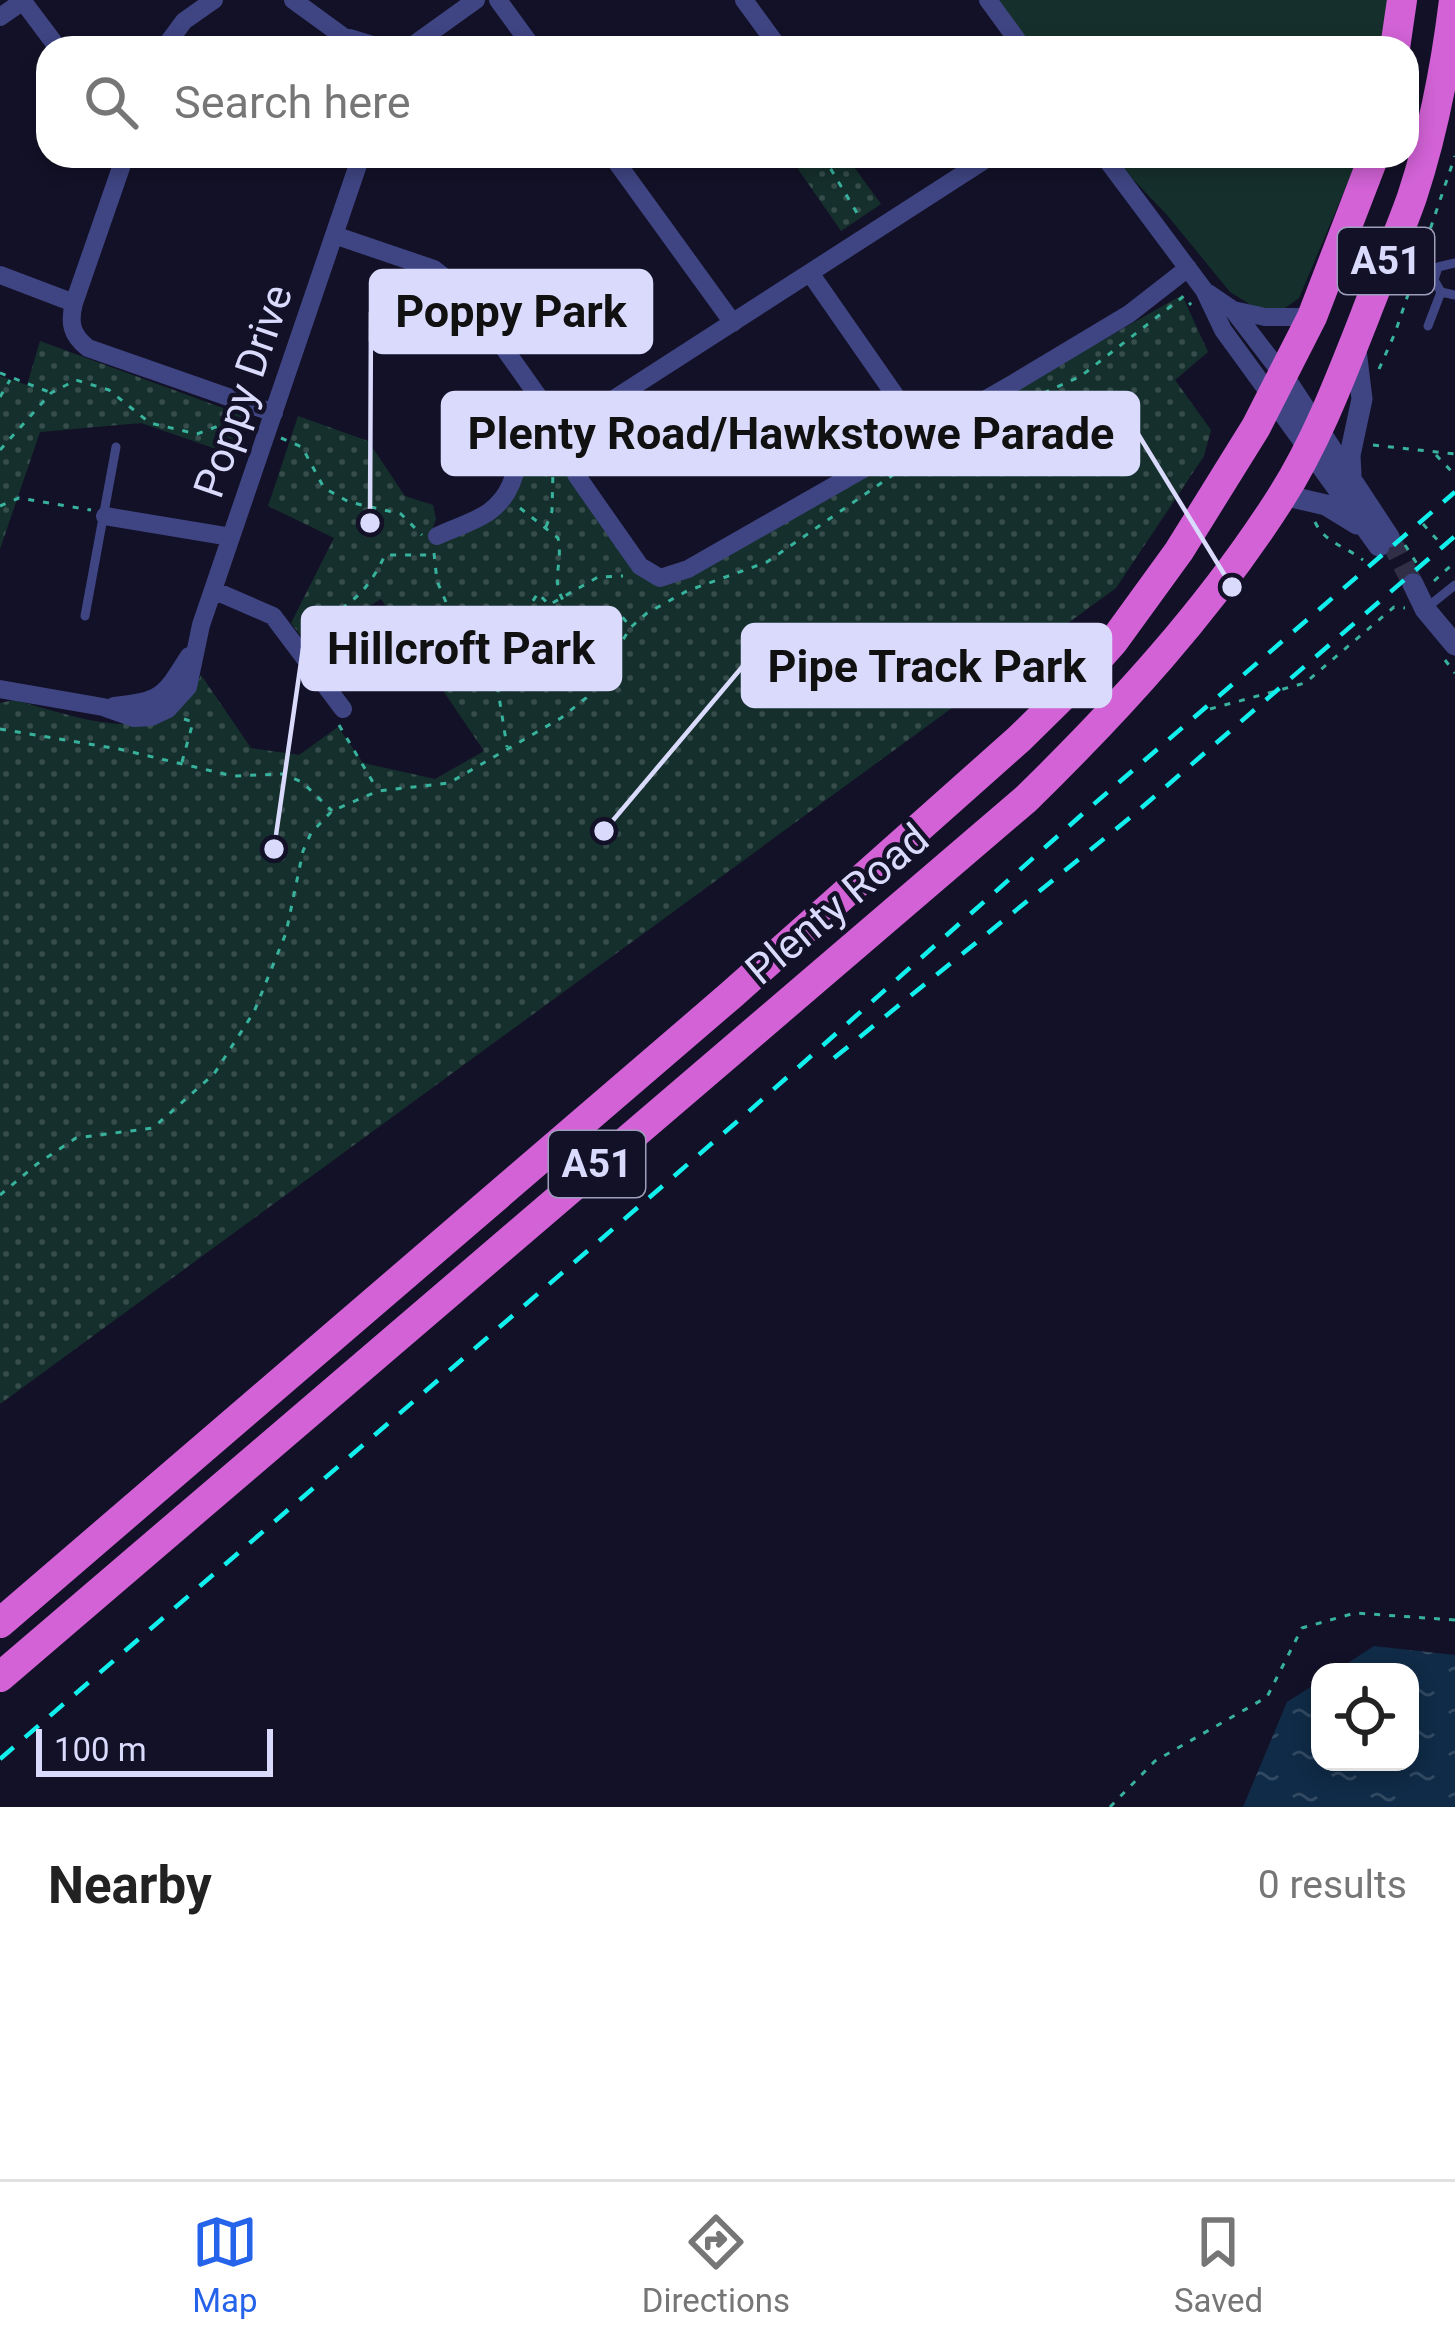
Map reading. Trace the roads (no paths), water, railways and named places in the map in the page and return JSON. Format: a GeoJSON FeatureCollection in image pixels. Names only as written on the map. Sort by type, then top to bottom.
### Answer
{"type":"FeatureCollection","features":[{"type":"Feature","properties":{"kind":"highway"},"geometry":{"type":"LineString","coordinates":[[1397,36],[1402,0]]}},
{"type":"Feature","properties":{"kind":"highway","name":"Plenty Road"},"geometry":{"type":"LineString","coordinates":[[0,1677],[1026,799],[1144,678],[1217,590],[1283,495],[1313,435],[1412,197],[1434,117],[1454,0]]}},
{"type":"Feature","properties":{"kind":"highway","name":"Plenty Road"},"geometry":{"type":"LineString","coordinates":[[0,1623],[730,995],[1019,739],[1114,642],[1222,488],[1312,317],[1369,168]]}},
{"type":"Feature","properties":{"kind":"street"},"geometry":{"type":"LineString","coordinates":[[0,17],[22,0],[49,36]]}},
{"type":"Feature","properties":{"kind":"street"},"geometry":{"type":"LineString","coordinates":[[171,36],[214,0]]}},
{"type":"Feature","properties":{"kind":"street"},"geometry":{"type":"LineString","coordinates":[[293,0],[344,36]]}},
{"type":"Feature","properties":{"kind":"street"},"geometry":{"type":"LineString","coordinates":[[426,36],[476,0]]}},
{"type":"Feature","properties":{"kind":"street"},"geometry":{"type":"LineString","coordinates":[[498,0],[524,36]]}},
{"type":"Feature","properties":{"kind":"street"},"geometry":{"type":"LineString","coordinates":[[744,0],[770,36]]}},
{"type":"Feature","properties":{"kind":"street"},"geometry":{"type":"LineString","coordinates":[[988,0],[1015,36]]}},
{"type":"Feature","properties":{"kind":"street"},"geometry":{"type":"LineString","coordinates":[[440,36],[449,20]]}},
{"type":"Feature","properties":{"kind":"street"},"geometry":{"type":"LineString","coordinates":[[121,168],[70,325],[88,348],[274,413]]}},
{"type":"Feature","properties":{"kind":"street","name":"Poppy Drive"},"geometry":{"type":"LineString","coordinates":[[0,689],[103,707],[164,703],[195,649],[357,168]]}},
{"type":"Feature","properties":{"kind":"street"},"geometry":{"type":"LineString","coordinates":[[621,168],[733,323]]}},
{"type":"Feature","properties":{"kind":"street"},"geometry":{"type":"LineString","coordinates":[[432,544],[483,518],[504,496],[524,449],[542,432],[590,415],[972,168]]}},
{"type":"Feature","properties":{"kind":"street"},"geometry":{"type":"LineString","coordinates":[[1112,168],[1188,268],[1194,293],[1276,385]]}},
{"type":"Feature","properties":{"kind":"street"},"geometry":{"type":"LineString","coordinates":[[334,235],[434,269],[455,283],[540,399],[569,464],[640,566],[661,578],[678,574],[1129,314],[1188,268]]}},
{"type":"Feature","properties":{"kind":"street"},"geometry":{"type":"LineString","coordinates":[[810,273],[922,434]]}},
{"type":"Feature","properties":{"kind":"street"},"geometry":{"type":"LineString","coordinates":[[0,275],[74,303]]}},
{"type":"Feature","properties":{"kind":"street"},"geometry":{"type":"LineString","coordinates":[[1194,293],[1233,310],[1275,318],[1312,317]]}},
{"type":"Feature","properties":{"kind":"street"},"geometry":{"type":"LineString","coordinates":[[1233,310],[1376,545]]}},
{"type":"Feature","properties":{"kind":"street"},"geometry":{"type":"LineString","coordinates":[[1355,341],[1362,386],[1351,474],[1376,545]]}},
{"type":"Feature","properties":{"kind":"street"},"geometry":{"type":"LineString","coordinates":[[1313,435],[1351,474]]}},
{"type":"Feature","properties":{"kind":"street"},"geometry":{"type":"LineString","coordinates":[[1283,495],[1326,505],[1376,545]]}},
{"type":"Feature","properties":{"kind":"street"},"geometry":{"type":"LineString","coordinates":[[105,514],[232,537]]}},
{"type":"Feature","properties":{"kind":"street"},"geometry":{"type":"LineString","coordinates":[[213,590],[261,608],[291,636],[340,713]]}},
{"type":"Feature","properties":{"kind":"street"},"geometry":{"type":"LineString","coordinates":[[1416,595],[1455,645]]}},
{"type":"Feature","properties":{"kind":"lane"},"geometry":{"type":"LineString","coordinates":[[1455,263],[1442,264],[1434,280],[1441,292],[1455,295]]}},
{"type":"Feature","properties":{"kind":"lane"},"geometry":{"type":"LineString","coordinates":[[1428,326],[1441,292]]}},
{"type":"Feature","properties":{"kind":"lane"},"geometry":{"type":"LineString","coordinates":[[85,616],[116,447]]}},
{"type":"Feature","properties":{"kind":"lane"},"geometry":{"type":"LineString","coordinates":[[1416,595],[1455,584]]}},
{"type":"Feature","properties":{"kind":"water"},"geometry":{"type":"Polygon","coordinates":[[[1374,1646],[1455,1655],[1455,1807],[1243,1807],[1287,1702],[1311,1687],[1311,1771],[1419,1771],[1419,1663],[1348,1663],[1374,1646]]]}},
{"type":"Feature","properties":{"kind":"tunnel"},"geometry":{"type":"LineString","coordinates":[[1389,537],[1413,584]]}},
{"type":"Feature","properties":{"kind":"railway"},"geometry":{"type":"LineString","coordinates":[[0,1759],[1455,492]]}},
{"type":"Feature","properties":{"kind":"railway"},"geometry":{"type":"LineString","coordinates":[[834,1058],[1132,816],[1455,536]]}},
{"type":"Feature","properties":{"kind":"place","name":"Poppy Park"},"geometry":{"type":"Point","coordinates":[370,523]}},
{"type":"Feature","properties":{"kind":"place","name":"Plenty Road/Hawkstowe Parade"},"geometry":{"type":"Point","coordinates":[1232,587]}},
{"type":"Feature","properties":{"kind":"place","name":"Pipe Track Park"},"geometry":{"type":"Point","coordinates":[604,831]}},
{"type":"Feature","properties":{"kind":"place","name":"Hillcroft Park"},"geometry":{"type":"Point","coordinates":[274,849]}}]}
